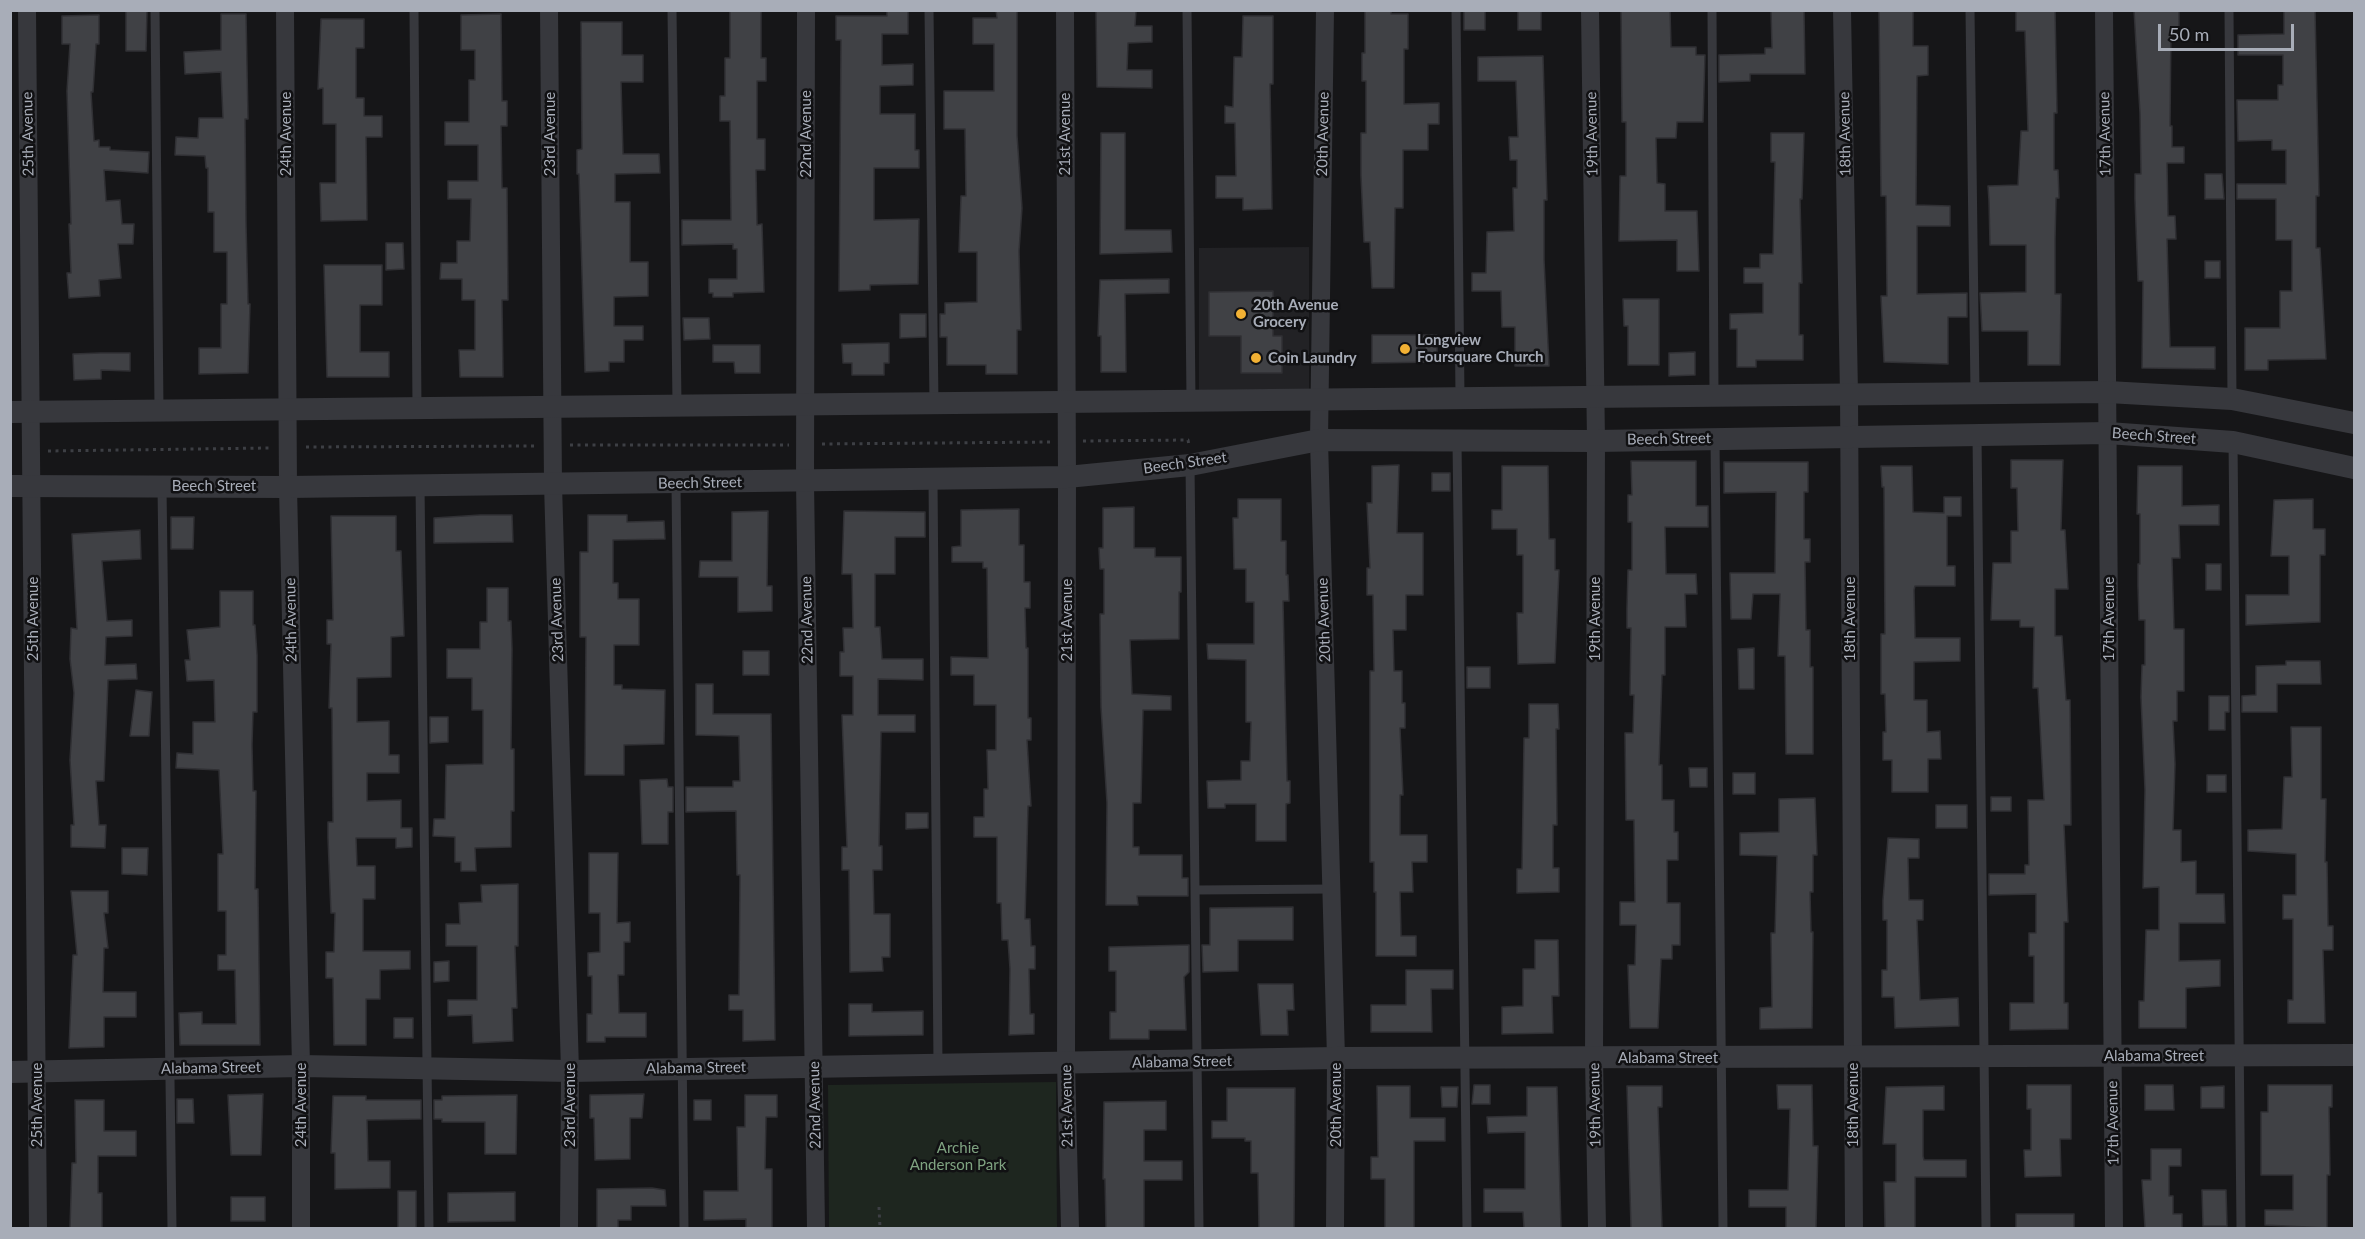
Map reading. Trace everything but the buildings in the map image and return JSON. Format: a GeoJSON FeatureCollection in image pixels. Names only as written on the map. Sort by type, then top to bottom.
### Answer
{"type":"FeatureCollection","features":[{"type":"Feature","properties":{"kind":"street","name":"25th Avenue"},"geometry":{"type":"LineString","coordinates":[[27,10],[20,412],[31,451],[21,486],[37,1072],[38,1228]]}},
{"type":"Feature","properties":{"kind":"street","name":"24th Avenue"},"geometry":{"type":"LineString","coordinates":[[285,10],[288,487],[301,1066],[301,1228]]}},
{"type":"Feature","properties":{"kind":"street","name":"23rd Avenue"},"geometry":{"type":"LineString","coordinates":[[549,10],[551,406],[570,1071],[569,1228]]}},
{"type":"Feature","properties":{"kind":"street","name":"22nd Avenue"},"geometry":{"type":"LineString","coordinates":[[806,10],[807,404],[805,482],[816,1228]]}},
{"type":"Feature","properties":{"kind":"street","name":"21st Avenue"},"geometry":{"type":"LineString","coordinates":[[1065,10],[1066,1063],[1070,1228]]}},
{"type":"Feature","properties":{"kind":"street","name":"20th Avenue"},"geometry":{"type":"LineString","coordinates":[[1325,10],[1319,440],[1336,1058],[1335,1228]]}},
{"type":"Feature","properties":{"kind":"street","name":"19th Avenue"},"geometry":{"type":"LineString","coordinates":[[1590,10],[1596,441],[1594,1058],[1597,1228]]}},
{"type":"Feature","properties":{"kind":"street","name":"18th Avenue"},"geometry":{"type":"LineString","coordinates":[[1842,10],[1849,394],[1854,1228]]}},
{"type":"Feature","properties":{"kind":"street","name":"17th Avenue"},"geometry":{"type":"LineString","coordinates":[[2104,10],[2114,1228]]}},
{"type":"Feature","properties":{"kind":"street"},"geometry":{"type":"LineString","coordinates":[[20,412],[2108,392],[2232,399],[2355,423]]}},
{"type":"Feature","properties":{"kind":"street","name":"Beech Street"},"geometry":{"type":"LineString","coordinates":[[21,486],[288,487],[1067,477],[1190,465],[1319,440],[1596,441],[2108,433],[2233,442],[2355,468]]}},
{"type":"Feature","properties":{"kind":"street","name":"Alabama Street"},"geometry":{"type":"LineString","coordinates":[[10,1072],[301,1066],[570,1071],[815,1065],[1198,1062],[1336,1058],[2355,1055]]}},
{"type":"Feature","properties":{"kind":"lane"},"geometry":{"type":"LineString","coordinates":[[155,10],[159,411]]}},
{"type":"Feature","properties":{"kind":"lane"},"geometry":{"type":"LineString","coordinates":[[414,10],[417,409]]}},
{"type":"Feature","properties":{"kind":"lane"},"geometry":{"type":"LineString","coordinates":[[672,10],[677,405]]}},
{"type":"Feature","properties":{"kind":"lane"},"geometry":{"type":"LineString","coordinates":[[929,10],[934,403]]}},
{"type":"Feature","properties":{"kind":"lane"},"geometry":{"type":"LineString","coordinates":[[1187,10],[1191,400]]}},
{"type":"Feature","properties":{"kind":"lane"},"geometry":{"type":"LineString","coordinates":[[1456,10],[1460,397]]}},
{"type":"Feature","properties":{"kind":"lane"},"geometry":{"type":"LineString","coordinates":[[1712,10],[1714,395]]}},
{"type":"Feature","properties":{"kind":"lane"},"geometry":{"type":"LineString","coordinates":[[1970,10],[1976,393]]}},
{"type":"Feature","properties":{"kind":"lane"},"geometry":{"type":"LineString","coordinates":[[2229,10],[2232,399]]}},
{"type":"Feature","properties":{"kind":"lane"},"geometry":{"type":"LineString","coordinates":[[1977,435],[1986,1228]]}},
{"type":"Feature","properties":{"kind":"lane"},"geometry":{"type":"LineString","coordinates":[[1715,439],[1723,1228]]}},
{"type":"Feature","properties":{"kind":"lane"},"geometry":{"type":"LineString","coordinates":[[1457,440],[1467,1228]]}},
{"type":"Feature","properties":{"kind":"lane"},"geometry":{"type":"LineString","coordinates":[[2233,442],[2241,1228]]}},
{"type":"Feature","properties":{"kind":"lane"},"geometry":{"type":"LineString","coordinates":[[1190,465],[1199,1228]]}},
{"type":"Feature","properties":{"kind":"lane"},"geometry":{"type":"LineString","coordinates":[[933,480],[938,1065]]}},
{"type":"Feature","properties":{"kind":"lane"},"geometry":{"type":"LineString","coordinates":[[676,483],[684,1228]]}},
{"type":"Feature","properties":{"kind":"lane"},"geometry":{"type":"LineString","coordinates":[[420,485],[429,1068],[429,1228]]}},
{"type":"Feature","properties":{"kind":"lane"},"geometry":{"type":"LineString","coordinates":[[162,486],[172,1228]]}},
{"type":"Feature","properties":{"kind":"lane"},"geometry":{"type":"LineString","coordinates":[[1196,890],[1332,889]]}},
{"type":"Feature","properties":{"kind":"path"},"geometry":{"type":"LineString","coordinates":[[31,451],[1188,440],[1190,465]]}},
{"type":"Feature","properties":{"kind":"path"},"geometry":{"type":"LineString","coordinates":[[879,1207],[880,1228]]}},
{"type":"Feature","properties":{"kind":"shaded area"},"geometry":{"type":"Polygon","coordinates":[[[1309,247],[1309,389],[1199,390],[1199,248],[1309,247]]]}},
{"type":"Feature","properties":{"kind":"green space","name":"Archie Anderson Park"},"geometry":{"type":"Polygon","coordinates":[[[1056,1082],[1057,1228],[829,1228],[828,1085],[1056,1082]]]}},
{"type":"Feature","properties":{"kind":"place","name":"20th Avenue Grocery"},"geometry":{"type":"Point","coordinates":[1241,314]}},
{"type":"Feature","properties":{"kind":"place","name":"Longview Foursquare Church"},"geometry":{"type":"Point","coordinates":[1405,349]}},
{"type":"Feature","properties":{"kind":"place","name":"Coin Laundry"},"geometry":{"type":"Point","coordinates":[1256,358]}}]}
